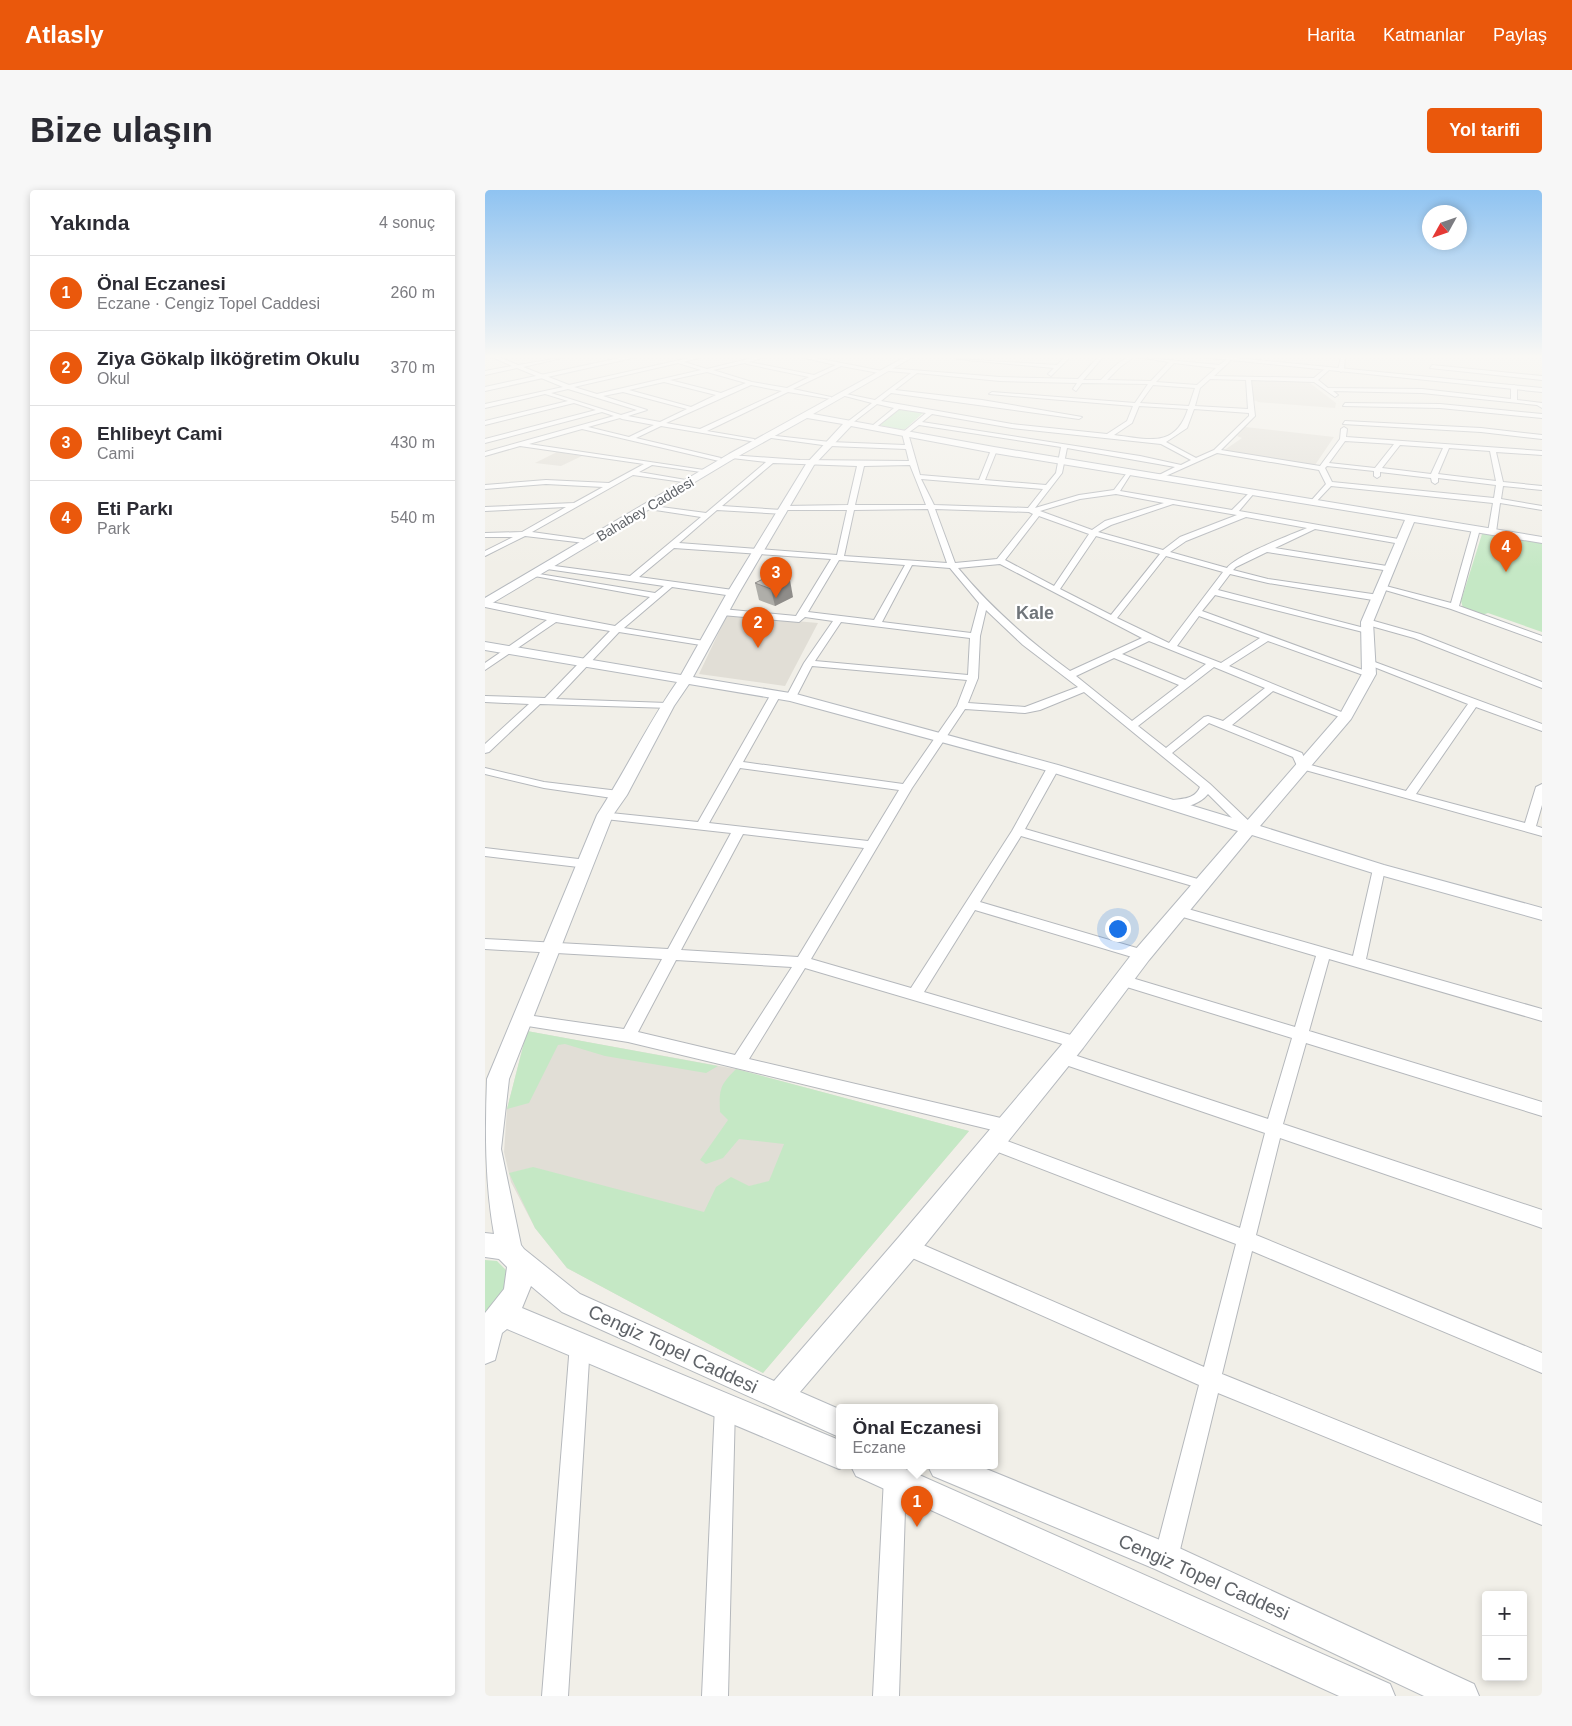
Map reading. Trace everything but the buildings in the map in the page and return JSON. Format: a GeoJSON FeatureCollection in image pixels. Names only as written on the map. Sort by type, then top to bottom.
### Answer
{"type":"FeatureCollection","features":[{"type":"Feature","properties":{"kind":"street"},"geometry":{"type":"LineString","coordinates":[[485,442],[540,427]]}},
{"type":"Feature","properties":{"kind":"street"},"geometry":{"type":"LineString","coordinates":[[485,454],[500,448],[580,427]]}},
{"type":"Feature","properties":{"kind":"street"},"geometry":{"type":"LineString","coordinates":[[582,427],[719,459]]}},
{"type":"Feature","properties":{"kind":"street"},"geometry":{"type":"LineString","coordinates":[[618,442],[655,427]]}},
{"type":"Feature","properties":{"kind":"street"},"geometry":{"type":"LineString","coordinates":[[681,427],[754,440]]}},
{"type":"Feature","properties":{"kind":"street"},"geometry":{"type":"LineString","coordinates":[[702,431],[710,427]]}},
{"type":"Feature","properties":{"kind":"street","name":"Bahabey Caddesi"},"geometry":{"type":"LineString","coordinates":[[485,598],[683,480],[777,427]]}},
{"type":"Feature","properties":{"kind":"street","name":"Bahabey Caddesi"},"geometry":{"type":"LineString","coordinates":[[485,604],[732,456],[785,427]]}},
{"type":"Feature","properties":{"kind":"street"},"geometry":{"type":"LineString","coordinates":[[491,1330],[514,1299],[520,1284],[521,1270],[504,1251],[491,1149],[491,1087],[550,946],[587,864],[605,815],[619,795],[667,706],[686,678],[733,592],[759,552],[810,464],[845,427]]}},
{"type":"Feature","properties":{"kind":"street"},"geometry":{"type":"LineString","coordinates":[[875,427],[994,450],[1542,540]]}},
{"type":"Feature","properties":{"kind":"street"},"geometry":{"type":"LineString","coordinates":[[905,433],[912,427]]}},
{"type":"Feature","properties":{"kind":"street"},"geometry":{"type":"LineString","coordinates":[[945,427],[1140,458],[1182,467]]}},
{"type":"Feature","properties":{"kind":"street"},"geometry":{"type":"LineString","coordinates":[[1024,427],[1162,442],[1195,460]]}},
{"type":"Feature","properties":{"kind":"street"},"geometry":{"type":"LineString","coordinates":[[1057,431],[1062,427]]}},
{"type":"Feature","properties":{"kind":"street"},"geometry":{"type":"LineString","coordinates":[[1110,435],[1122,427]]}},
{"type":"Feature","properties":{"kind":"street"},"geometry":{"type":"LineString","coordinates":[[1162,442],[1185,427]]}},
{"type":"Feature","properties":{"kind":"street"},"geometry":{"type":"LineString","coordinates":[[1159,477],[1216,451],[1238,427]]}},
{"type":"Feature","properties":{"kind":"street"},"geometry":{"type":"LineString","coordinates":[[1324,466],[1343,439],[1344,427]]}},
{"type":"Feature","properties":{"kind":"street"},"geometry":{"type":"LineString","coordinates":[[1437,427],[1481,430],[1542,438]]}},
{"type":"Feature","properties":{"kind":"street"},"geometry":{"type":"LineString","coordinates":[[1470,446],[1481,430]]}},
{"type":"Feature","properties":{"kind":"street"},"geometry":{"type":"LineString","coordinates":[[905,433],[917,477],[931,507],[951,566],[983,603],[1026,643],[1069,675],[1206,786],[1249,828]]}},
{"type":"Feature","properties":{"kind":"street"},"geometry":{"type":"LineString","coordinates":[[767,437],[830,444],[909,447]]}},
{"type":"Feature","properties":{"kind":"street"},"geometry":{"type":"LineString","coordinates":[[1343,439],[1470,446],[1540,453],[1542,462]]}},
{"type":"Feature","properties":{"kind":"street"},"geometry":{"type":"LineString","coordinates":[[485,442],[500,448]]}},
{"type":"Feature","properties":{"kind":"street"},"geometry":{"type":"LineString","coordinates":[[1379,489],[1377,470],[1398,442]]}},
{"type":"Feature","properties":{"kind":"street"},"geometry":{"type":"LineString","coordinates":[[517,444],[701,470]]}},
{"type":"Feature","properties":{"kind":"street"},"geometry":{"type":"LineString","coordinates":[[642,448],[651,444]]}},
{"type":"Feature","properties":{"kind":"street"},"geometry":{"type":"LineString","coordinates":[[1438,495],[1434,475],[1447,445]]}},
{"type":"Feature","properties":{"kind":"street"},"geometry":{"type":"LineString","coordinates":[[594,455],[610,446]]}},
{"type":"Feature","properties":{"kind":"street"},"geometry":{"type":"LineString","coordinates":[[1001,561],[1001,557],[1059,474],[1064,446]]}},
{"type":"Feature","properties":{"kind":"street"},"geometry":{"type":"LineString","coordinates":[[1492,448],[1500,482],[1492,532]]}},
{"type":"Feature","properties":{"kind":"street"},"geometry":{"type":"LineString","coordinates":[[981,482],[994,450]]}},
{"type":"Feature","properties":{"kind":"street"},"geometry":{"type":"LineString","coordinates":[[615,458],[633,451]]}},
{"type":"Feature","properties":{"kind":"street"},"geometry":{"type":"LineString","coordinates":[[1216,451],[1324,466],[1434,475],[1542,488]]}},
{"type":"Feature","properties":{"kind":"street"},"geometry":{"type":"LineString","coordinates":[[732,456],[770,462],[810,464],[913,463]]}},
{"type":"Feature","properties":{"kind":"street"},"geometry":{"type":"LineString","coordinates":[[633,578],[770,462]]}},
{"type":"Feature","properties":{"kind":"street"},"geometry":{"type":"LineString","coordinates":[[485,554],[527,534],[608,485],[651,463]]}},
{"type":"Feature","properties":{"kind":"street"},"geometry":{"type":"LineString","coordinates":[[722,612],[799,619],[838,558],[861,463]]}},
{"type":"Feature","properties":{"kind":"street"},"geometry":{"type":"LineString","coordinates":[[1324,466],[1329,484]]}},
{"type":"Feature","properties":{"kind":"street"},"geometry":{"type":"LineString","coordinates":[[1116,492],[1129,472]]}},
{"type":"Feature","properties":{"kind":"street"},"geometry":{"type":"LineString","coordinates":[[631,473],[683,480]]}},
{"type":"Feature","properties":{"kind":"street"},"geometry":{"type":"LineString","coordinates":[[917,477],[1049,487]]}},
{"type":"Feature","properties":{"kind":"street"},"geometry":{"type":"LineString","coordinates":[[485,487],[543,481],[572,481],[608,485]]}},
{"type":"Feature","properties":{"kind":"street"},"geometry":{"type":"LineString","coordinates":[[1329,484],[1498,501],[1542,508]]}},
{"type":"Feature","properties":{"kind":"street"},"geometry":{"type":"LineString","coordinates":[[1314,502],[1329,484]]}},
{"type":"Feature","properties":{"kind":"street"},"geometry":{"type":"LineString","coordinates":[[1033,512],[1079,497],[1116,492],[1401,542]]}},
{"type":"Feature","properties":{"kind":"street"},"geometry":{"type":"LineString","coordinates":[[1234,513],[1252,492]]}},
{"type":"Feature","properties":{"kind":"street"},"geometry":{"type":"LineString","coordinates":[[1055,590],[1093,533],[1108,524],[1172,502]]}},
{"type":"Feature","properties":{"kind":"street"},"geometry":{"type":"LineString","coordinates":[[485,510],[519,506],[574,505]]}},
{"type":"Feature","properties":{"kind":"street"},"geometry":{"type":"LineString","coordinates":[[649,507],[706,515]]}},
{"type":"Feature","properties":{"kind":"street"},"geometry":{"type":"LineString","coordinates":[[715,508],[783,510],[931,507],[1033,512],[1093,533],[1228,572],[1268,581],[1380,593],[1453,607],[1542,639]]}},
{"type":"Feature","properties":{"kind":"street"},"geometry":{"type":"LineString","coordinates":[[1113,618],[1163,554],[1183,539],[1245,515]]}},
{"type":"Feature","properties":{"kind":"street"},"geometry":{"type":"LineString","coordinates":[[778,1397],[907,1248],[991,1142],[1076,1042],[1142,955],[1181,912],[1301,766],[1347,716],[1369,668],[1367,626],[1411,518]]}},
{"type":"Feature","properties":{"kind":"street"},"geometry":{"type":"LineString","coordinates":[[1171,647],[1199,613],[1233,565],[1263,549],[1314,527]]}},
{"type":"Feature","properties":{"kind":"street"},"geometry":{"type":"LineString","coordinates":[[1453,607],[1476,529]]}},
{"type":"Feature","properties":{"kind":"street"},"geometry":{"type":"LineString","coordinates":[[485,534],[527,534],[582,541]]}},
{"type":"Feature","properties":{"kind":"street"},"geometry":{"type":"LineString","coordinates":[[671,545],[909,564],[951,566],[1001,561],[1149,638],[1347,716]]}},
{"type":"Feature","properties":{"kind":"street"},"geometry":{"type":"LineString","coordinates":[[1263,549],[1390,569]]}},
{"type":"Feature","properties":{"kind":"street"},"geometry":{"type":"LineString","coordinates":[[877,623],[909,564]]}},
{"type":"Feature","properties":{"kind":"street"},"geometry":{"type":"LineString","coordinates":[[547,568],[733,592]]}},
{"type":"Feature","properties":{"kind":"street"},"geometry":{"type":"LineString","coordinates":[[533,575],[658,596]]}},
{"type":"Feature","properties":{"kind":"street"},"geometry":{"type":"LineString","coordinates":[[485,750],[542,701],[617,630],[671,584]]}},
{"type":"Feature","properties":{"kind":"street"},"geometry":{"type":"LineString","coordinates":[[1214,592],[1417,636],[1542,685]]}},
{"type":"Feature","properties":{"kind":"street"},"geometry":{"type":"LineString","coordinates":[[739,1062],[802,962],[906,788],[963,706],[973,678],[975,636],[983,603]]}},
{"type":"Feature","properties":{"kind":"street"},"geometry":{"type":"LineString","coordinates":[[485,604],[554,619],[704,644]]}},
{"type":"Feature","properties":{"kind":"street"},"geometry":{"type":"LineString","coordinates":[[1199,613],[1267,637],[1369,668],[1542,728]]}},
{"type":"Feature","properties":{"kind":"street"},"geometry":{"type":"LineString","coordinates":[[802,614],[975,636]]}},
{"type":"Feature","properties":{"kind":"street"},"geometry":{"type":"LineString","coordinates":[[702,825],[737,764],[839,618]]}},
{"type":"Feature","properties":{"kind":"street"},"geometry":{"type":"LineString","coordinates":[[485,667],[554,619]]}},
{"type":"Feature","properties":{"kind":"street"},"geometry":{"type":"LineString","coordinates":[[1131,726],[1185,684],[1267,637]]}},
{"type":"Feature","properties":{"kind":"street"},"geometry":{"type":"LineString","coordinates":[[1069,675],[1149,638]]}},
{"type":"Feature","properties":{"kind":"street"},"geometry":{"type":"LineString","coordinates":[[485,646],[686,678],[783,696],[1053,768],[1379,869],[1542,914]]}},
{"type":"Feature","properties":{"kind":"street"},"geometry":{"type":"LineString","coordinates":[[1113,654],[1185,684]]}},
{"type":"Feature","properties":{"kind":"street"},"geometry":{"type":"LineString","coordinates":[[809,663],[973,678]]}},
{"type":"Feature","properties":{"kind":"street"},"geometry":{"type":"LineString","coordinates":[[1224,726],[1272,686]]}},
{"type":"Feature","properties":{"kind":"street"},"geometry":{"type":"LineString","coordinates":[[963,706],[1025,710],[1036,708],[1084,688]]}},
{"type":"Feature","properties":{"kind":"street"},"geometry":{"type":"LineString","coordinates":[[485,699],[667,706]]}},
{"type":"Feature","properties":{"kind":"street"},"geometry":{"type":"LineString","coordinates":[[1408,796],[1473,704]]}},
{"type":"Feature","properties":{"kind":"street"},"geometry":{"type":"LineString","coordinates":[[1166,753],[1208,719],[1298,754],[1301,766]]}},
{"type":"Feature","properties":{"kind":"street"},"geometry":{"type":"LineString","coordinates":[[737,764],[906,788]]}},
{"type":"Feature","properties":{"kind":"street"},"geometry":{"type":"LineString","coordinates":[[1301,766],[1542,832]]}},
{"type":"Feature","properties":{"kind":"street"},"geometry":{"type":"LineString","coordinates":[[914,995],[1018,832],[1053,768]]}},
{"type":"Feature","properties":{"kind":"street"},"geometry":{"type":"LineString","coordinates":[[485,771],[544,785],[619,795]]}},
{"type":"Feature","properties":{"kind":"street"},"geometry":{"type":"LineString","coordinates":[[1172,804],[1197,798],[1202,795],[1206,786]]}},
{"type":"Feature","properties":{"kind":"street"},"geometry":{"type":"LineString","coordinates":[[1529,828],[1542,787]]}},
{"type":"Feature","properties":{"kind":"street"},"geometry":{"type":"LineString","coordinates":[[605,815],[871,845]]}},
{"type":"Feature","properties":{"kind":"street"},"geometry":{"type":"LineString","coordinates":[[629,1036],[739,830]]}},
{"type":"Feature","properties":{"kind":"street"},"geometry":{"type":"LineString","coordinates":[[1018,832],[1203,885]]}},
{"type":"Feature","properties":{"kind":"street"},"geometry":{"type":"LineString","coordinates":[[485,852],[587,864]]}},
{"type":"Feature","properties":{"kind":"street"},"geometry":{"type":"LineString","coordinates":[[1359,963],[1379,869]]}},
{"type":"Feature","properties":{"kind":"street"},"geometry":{"type":"LineString","coordinates":[[972,904],[1142,955]]}},
{"type":"Feature","properties":{"kind":"street"},"geometry":{"type":"LineString","coordinates":[[1181,912],[1542,1015]]}},
{"type":"Feature","properties":{"kind":"street"},"geometry":{"type":"LineString","coordinates":[[485,944],[550,946],[802,962],[1076,1042]]}},
{"type":"Feature","properties":{"kind":"street"},"geometry":{"type":"LineString","coordinates":[[1166,1558],[1209,1378],[1245,1239],[1299,1033],[1323,954]]}},
{"type":"Feature","properties":{"kind":"street"},"geometry":{"type":"LineString","coordinates":[[1122,980],[1542,1109]]}},
{"type":"Feature","properties":{"kind":"street"},"geometry":{"type":"LineString","coordinates":[[520,1020],[629,1036],[1005,1126]]}},
{"type":"Feature","properties":{"kind":"street"},"geometry":{"type":"LineString","coordinates":[[1062,1057],[1542,1219]]}},
{"type":"Feature","properties":{"kind":"street"},"geometry":{"type":"LineString","coordinates":[[991,1142],[1245,1239],[1542,1363]]}},
{"type":"Feature","properties":{"kind":"street"},"geometry":{"type":"LineString","coordinates":[[907,1248],[1209,1378],[1542,1514]]}},
{"type":"Feature","properties":{"kind":"street","name":"Cengiz Topel Caddesi"},"geometry":{"type":"LineString","coordinates":[[504,1251],[571,1303],[836,1422]]}},
{"type":"Feature","properties":{"kind":"street","name":"Cengiz Topel Caddesi"},"geometry":{"type":"LineString","coordinates":[[491,1330],[580,1344],[836,1453]]}},
{"type":"Feature","properties":{"kind":"street"},"geometry":{"type":"LineString","coordinates":[[555,1696],[580,1344]]}},
{"type":"Feature","properties":{"kind":"street"},"geometry":{"type":"LineString","coordinates":[[715,1696],[725,1406]]}},
{"type":"Feature","properties":{"kind":"street"},"geometry":{"type":"LineString","coordinates":[[873,1469],[1378,1696]]}},
{"type":"Feature","properties":{"kind":"street","name":"Cengiz Topel Caddesi"},"geometry":{"type":"LineString","coordinates":[[950,1469],[1166,1558],[1462,1696]]}},
{"type":"Feature","properties":{"kind":"street"},"geometry":{"type":"LineString","coordinates":[[886,1696],[895,1478]]}},
{"type":"Feature","properties":{"kind":"shaded area"},"geometry":{"type":"Polygon","coordinates":[[[1245,427],[1247,427],[1334,437],[1315,465],[1223,451],[1242,438],[1237,436],[1245,427]]]}},
{"type":"Feature","properties":{"kind":"shaded area"},"geometry":{"type":"Polygon","coordinates":[[[557,452],[582,456],[561,466],[535,463],[557,452]]]}},
{"type":"Feature","properties":{"kind":"shaded area"},"geometry":{"type":"Polygon","coordinates":[[[727,615],[818,623],[785,686],[699,674],[727,615]]]}},
{"type":"Feature","properties":{"kind":"shaded area"},"geometry":{"type":"Polygon","coordinates":[[[527,1031],[736,1069],[969,1131],[763,1373],[567,1268],[535,1228],[511,1182],[504,1152],[507,1109],[527,1031]]]}},
{"type":"Feature","properties":{"kind":"green space"},"geometry":{"type":"Polygon","coordinates":[[[890,427],[907,427],[904,430],[890,427]]]}},
{"type":"Feature","properties":{"kind":"green space"},"geometry":{"type":"Polygon","coordinates":[[[1488,533],[1542,542],[1542,632],[1488,613],[1482,615],[1463,608],[1461,601],[1482,534],[1488,533]]]}},
{"type":"Feature","properties":{"kind":"green space"},"geometry":{"type":"Polygon","coordinates":[[[527,1031],[718,1066],[706,1073],[605,1056],[565,1044],[558,1045],[529,1103],[507,1109],[527,1031]]]}},
{"type":"Feature","properties":{"kind":"green space"},"geometry":{"type":"Polygon","coordinates":[[[736,1069],[969,1131],[763,1373],[567,1268],[535,1228],[509,1173],[533,1167],[704,1212],[716,1187],[731,1177],[749,1186],[769,1181],[784,1144],[739,1139],[723,1158],[706,1164],[700,1160],[728,1120],[720,1112],[720,1093],[727,1079],[736,1069]]]}},
{"type":"Feature","properties":{"kind":"green space"},"geometry":{"type":"Polygon","coordinates":[[[485,1260],[497,1261],[507,1271],[505,1291],[485,1313],[485,1260]]]}},
{"type":"Feature","properties":{"kind":"place","name":"Eti Parkı"},"geometry":{"type":"Point","coordinates":[1506,572]}},
{"type":"Feature","properties":{"kind":"place","name":"Ehlibeyt Cami"},"geometry":{"type":"Point","coordinates":[776,598]}},
{"type":"Feature","properties":{"kind":"place","name":"Ziya Gökalp İlköğretim Okulu"},"geometry":{"type":"Point","coordinates":[758,648]}},
{"type":"Feature","properties":{"kind":"place","name":"Önal Eczanesi"},"geometry":{"type":"Point","coordinates":[917,1527]}},
{"type":"Feature","properties":{"kind":"district","name":"Kale"},"geometry":{"type":"Point","coordinates":[1035,613]}}]}
